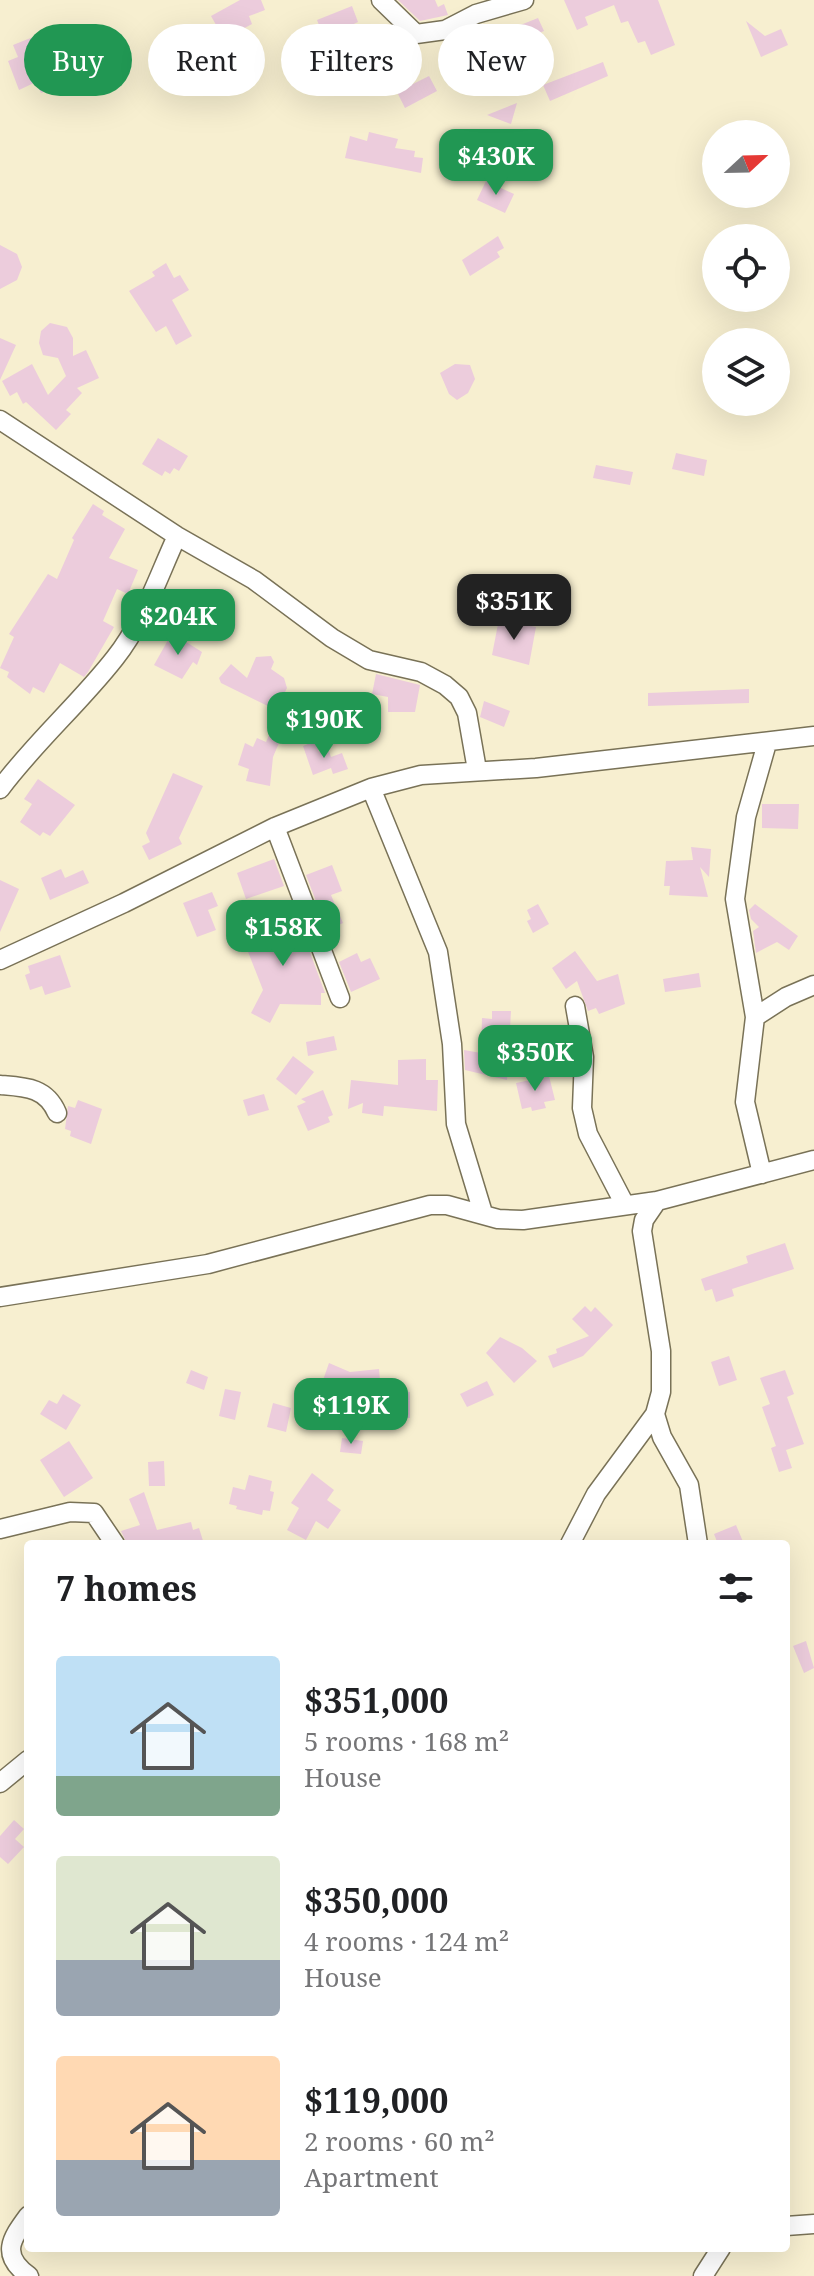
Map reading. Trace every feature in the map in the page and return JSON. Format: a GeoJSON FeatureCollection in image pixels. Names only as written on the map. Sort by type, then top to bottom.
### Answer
{"type":"FeatureCollection","features":[{"type":"Feature","properties":{"kind":"street"},"geometry":{"type":"LineString","coordinates":[[381,0],[416,34],[445,30],[476,14],[524,0]]}},
{"type":"Feature","properties":{"kind":"street"},"geometry":{"type":"LineString","coordinates":[[0,420],[177,536],[254,580],[332,638],[369,660],[421,672],[445,685],[459,697],[467,713],[477,770]]}},
{"type":"Feature","properties":{"kind":"street"},"geometry":{"type":"LineString","coordinates":[[0,789],[45,733],[117,656],[137,624],[177,536]]}},
{"type":"Feature","properties":{"kind":"street"},"geometry":{"type":"LineString","coordinates":[[0,960],[124,903],[275,827],[371,788],[421,775],[536,768],[814,736]]}},
{"type":"Feature","properties":{"kind":"street"},"geometry":{"type":"LineString","coordinates":[[762,1174],[745,1102],[755,1017],[735,899],[746,817],[767,743]]}},
{"type":"Feature","properties":{"kind":"street"},"geometry":{"type":"LineString","coordinates":[[371,788],[438,952],[452,1044],[456,1124],[483,1213]]}},
{"type":"Feature","properties":{"kind":"street"},"geometry":{"type":"LineString","coordinates":[[275,827],[340,998]]}},
{"type":"Feature","properties":{"kind":"street"},"geometry":{"type":"LineString","coordinates":[[755,1017],[786,997],[814,985]]}},
{"type":"Feature","properties":{"kind":"street"},"geometry":{"type":"LineString","coordinates":[[575,1006],[584,1057],[582,1108],[588,1134],[625,1205]]}},
{"type":"Feature","properties":{"kind":"street"},"geometry":{"type":"LineString","coordinates":[[0,1085],[37,1090],[47,1096],[57,1113]]}},
{"type":"Feature","properties":{"kind":"street"},"geometry":{"type":"LineString","coordinates":[[0,1297],[208,1264],[430,1205],[447,1205],[498,1219],[523,1220],[657,1201],[762,1174],[810,1157]]}},
{"type":"Feature","properties":{"kind":"street"},"geometry":{"type":"LineString","coordinates":[[572,1540],[596,1494],[655,1414],[661,1392],[661,1351],[642,1231],[644,1220],[657,1201]]}},
{"type":"Feature","properties":{"kind":"street"},"geometry":{"type":"LineString","coordinates":[[655,1414],[662,1437],[689,1485],[697,1540]]}},
{"type":"Feature","properties":{"kind":"street"},"geometry":{"type":"LineString","coordinates":[[0,1529],[70,1512],[94,1513],[112,1540]]}},
{"type":"Feature","properties":{"kind":"street"},"geometry":{"type":"LineString","coordinates":[[0,1783],[24,1763]]}},
{"type":"Feature","properties":{"kind":"street"},"geometry":{"type":"LineString","coordinates":[[24,2221],[12,2235],[10,2244],[12,2260],[29,2276]]}},
{"type":"Feature","properties":{"kind":"street"},"geometry":{"type":"LineString","coordinates":[[790,2226],[814,2224]]}},
{"type":"Feature","properties":{"kind":"street"},"geometry":{"type":"LineString","coordinates":[[703,2276],[718,2252]]}},
{"type":"Feature","properties":{"kind":"building"},"geometry":{"type":"Polygon","coordinates":[[[240,0],[261,0],[265,10],[249,16],[252,24],[216,24],[211,16],[240,0]]]}},
{"type":"Feature","properties":{"kind":"building"},"geometry":{"type":"Polygon","coordinates":[[[398,0],[435,0],[438,7],[444,4],[448,15],[420,21],[398,0]]]}},
{"type":"Feature","properties":{"kind":"building"},"geometry":{"type":"Polygon","coordinates":[[[564,0],[658,0],[675,45],[651,55],[645,41],[638,43],[628,21],[621,23],[614,5],[585,17],[588,25],[577,30],[564,0]]]}},
{"type":"Feature","properties":{"kind":"building"},"geometry":{"type":"Polygon","coordinates":[[[352,6],[358,22],[319,24],[317,20],[352,6]]]}},
{"type":"Feature","properties":{"kind":"building"},"geometry":{"type":"Polygon","coordinates":[[[538,18],[541,24],[523,24],[538,18]]]}},
{"type":"Feature","properties":{"kind":"building"},"geometry":{"type":"Polygon","coordinates":[[[746,21],[765,36],[781,29],[788,45],[761,57],[746,21]]]}},
{"type":"Feature","properties":{"kind":"building"},"geometry":{"type":"Polygon","coordinates":[[[24,41],[24,88],[19,90],[8,61],[18,57],[13,45],[24,41]]]}},
{"type":"Feature","properties":{"kind":"building"},"geometry":{"type":"Polygon","coordinates":[[[603,62],[608,76],[550,101],[548,96],[554,96],[554,81],[603,62]]]}},
{"type":"Feature","properties":{"kind":"building"},"geometry":{"type":"Polygon","coordinates":[[[429,76],[437,91],[405,108],[399,96],[422,96],[422,80],[429,76]]]}},
{"type":"Feature","properties":{"kind":"building"},"geometry":{"type":"Polygon","coordinates":[[[517,103],[511,124],[487,115],[517,103]]]}},
{"type":"Feature","properties":{"kind":"building"},"geometry":{"type":"Polygon","coordinates":[[[369,132],[398,139],[395,148],[415,151],[414,157],[423,158],[421,173],[345,158],[350,136],[367,141],[369,132]]]}},
{"type":"Feature","properties":{"kind":"building"},"geometry":{"type":"Polygon","coordinates":[[[463,143],[502,146],[500,161],[459,157],[463,143]]]}},
{"type":"Feature","properties":{"kind":"building"},"geometry":{"type":"Polygon","coordinates":[[[486,181],[514,194],[505,213],[477,200],[486,181]]]}},
{"type":"Feature","properties":{"kind":"building"},"geometry":{"type":"Polygon","coordinates":[[[498,236],[504,248],[497,252],[500,257],[470,276],[462,260],[498,236]]]}},
{"type":"Feature","properties":{"kind":"building"},"geometry":{"type":"Polygon","coordinates":[[[0,245],[17,254],[22,267],[17,280],[0,289],[0,245]]]}},
{"type":"Feature","properties":{"kind":"building"},"geometry":{"type":"Polygon","coordinates":[[[166,263],[174,278],[180,275],[189,290],[172,300],[192,336],[176,345],[166,326],[156,332],[129,291],[155,276],[152,272],[166,263]]]}},
{"type":"Feature","properties":{"kind":"building"},"geometry":{"type":"Polygon","coordinates":[[[50,323],[67,327],[73,338],[73,356],[86,350],[99,378],[77,388],[82,393],[66,410],[71,414],[56,430],[26,402],[23,404],[17,392],[10,396],[2,381],[32,364],[48,395],[66,376],[58,358],[43,355],[39,343],[41,331],[50,323]]]}},
{"type":"Feature","properties":{"kind":"building"},"geometry":{"type":"Polygon","coordinates":[[[0,338],[16,345],[0,380],[0,338]]]}},
{"type":"Feature","properties":{"kind":"building"},"geometry":{"type":"Polygon","coordinates":[[[455,364],[470,365],[475,379],[468,393],[457,400],[449,394],[440,373],[455,364]]]}},
{"type":"Feature","properties":{"kind":"building"},"geometry":{"type":"Polygon","coordinates":[[[158,438],[188,456],[179,471],[174,468],[170,474],[165,471],[162,476],[142,464],[158,438]]]}},
{"type":"Feature","properties":{"kind":"building"},"geometry":{"type":"Polygon","coordinates":[[[676,453],[707,460],[704,476],[672,469],[676,453]]]}},
{"type":"Feature","properties":{"kind":"building"},"geometry":{"type":"Polygon","coordinates":[[[596,465],[633,472],[630,485],[593,478],[596,465]]]}},
{"type":"Feature","properties":{"kind":"building"},"geometry":{"type":"Polygon","coordinates":[[[93,504],[104,511],[102,515],[125,529],[109,558],[138,570],[128,594],[117,589],[103,621],[114,627],[84,677],[60,663],[44,693],[33,687],[30,694],[7,677],[9,672],[0,668],[14,637],[9,634],[48,574],[57,579],[74,540],[72,538],[93,504]]]}},
{"type":"Feature","properties":{"kind":"building"},"geometry":{"type":"Polygon","coordinates":[[[499,619],[536,627],[529,665],[492,655],[499,619]]]}},
{"type":"Feature","properties":{"kind":"building"},"geometry":{"type":"Polygon","coordinates":[[[172,633],[202,652],[197,665],[193,662],[182,679],[154,665],[172,633]]]}},
{"type":"Feature","properties":{"kind":"building"},"geometry":{"type":"Polygon","coordinates":[[[271,656],[274,662],[271,669],[284,678],[287,688],[276,710],[221,683],[219,678],[231,664],[247,678],[256,657],[271,656]]]}},
{"type":"Feature","properties":{"kind":"building"},"geometry":{"type":"Polygon","coordinates":[[[376,674],[420,685],[415,712],[388,712],[388,697],[372,694],[376,674]]]}},
{"type":"Feature","properties":{"kind":"building"},"geometry":{"type":"Polygon","coordinates":[[[749,689],[749,703],[648,706],[648,693],[749,689]]]}},
{"type":"Feature","properties":{"kind":"building"},"geometry":{"type":"Polygon","coordinates":[[[484,701],[510,711],[504,727],[480,717],[484,701]]]}},
{"type":"Feature","properties":{"kind":"building"},"geometry":{"type":"Polygon","coordinates":[[[279,712],[290,717],[273,757],[270,786],[246,781],[249,769],[238,765],[245,743],[253,747],[257,738],[266,742],[279,712]]]}},
{"type":"Feature","properties":{"kind":"building"},"geometry":{"type":"Polygon","coordinates":[[[315,741],[319,752],[328,748],[331,757],[342,753],[348,769],[333,774],[331,768],[313,775],[303,746],[315,741]]]}},
{"type":"Feature","properties":{"kind":"building"},"geometry":{"type":"Polygon","coordinates":[[[173,773],[203,786],[179,838],[182,844],[149,860],[142,846],[150,842],[146,833],[173,773]]]}},
{"type":"Feature","properties":{"kind":"building"},"geometry":{"type":"Polygon","coordinates":[[[38,779],[75,805],[50,836],[43,832],[40,836],[20,822],[32,804],[24,799],[38,779]]]}},
{"type":"Feature","properties":{"kind":"building"},"geometry":{"type":"Polygon","coordinates":[[[762,804],[799,804],[798,829],[762,828],[762,804]]]}},
{"type":"Feature","properties":{"kind":"building"},"geometry":{"type":"Polygon","coordinates":[[[691,847],[711,849],[709,877],[700,867],[708,897],[669,895],[670,886],[664,886],[666,861],[693,860],[691,847]]]}},
{"type":"Feature","properties":{"kind":"building"},"geometry":{"type":"Polygon","coordinates":[[[274,859],[284,886],[246,899],[237,873],[274,859]]]}},
{"type":"Feature","properties":{"kind":"building"},"geometry":{"type":"Polygon","coordinates":[[[332,865],[342,891],[331,895],[343,923],[327,930],[306,875],[332,865]]]}},
{"type":"Feature","properties":{"kind":"building"},"geometry":{"type":"Polygon","coordinates":[[[61,869],[65,878],[83,870],[89,883],[50,900],[41,878],[61,869]]]}},
{"type":"Feature","properties":{"kind":"building"},"geometry":{"type":"Polygon","coordinates":[[[0,880],[19,889],[0,932],[0,880]]]}},
{"type":"Feature","properties":{"kind":"building"},"geometry":{"type":"Polygon","coordinates":[[[212,892],[218,906],[208,910],[216,930],[197,937],[183,903],[212,892]]]}},
{"type":"Feature","properties":{"kind":"building"},"geometry":{"type":"Polygon","coordinates":[[[538,904],[549,924],[533,933],[527,921],[531,919],[527,910],[538,904]]]}},
{"type":"Feature","properties":{"kind":"building"},"geometry":{"type":"Polygon","coordinates":[[[755,904],[798,936],[789,950],[777,942],[756,953],[753,931],[759,927],[751,919],[749,910],[755,904]]]}},
{"type":"Feature","properties":{"kind":"building"},"geometry":{"type":"Polygon","coordinates":[[[295,912],[325,993],[321,993],[321,1005],[280,1004],[270,1023],[251,1013],[263,990],[243,939],[295,912]]]}},
{"type":"Feature","properties":{"kind":"building"},"geometry":{"type":"Polygon","coordinates":[[[575,951],[597,981],[618,974],[625,1004],[599,1014],[596,1008],[588,1011],[577,981],[566,989],[552,968],[575,951]]]}},
{"type":"Feature","properties":{"kind":"building"},"geometry":{"type":"Polygon","coordinates":[[[357,953],[361,962],[370,958],[380,979],[351,992],[339,962],[357,953]]]}},
{"type":"Feature","properties":{"kind":"building"},"geometry":{"type":"Polygon","coordinates":[[[60,955],[71,987],[45,995],[42,986],[30,990],[25,975],[30,973],[28,966],[60,955]]]}},
{"type":"Feature","properties":{"kind":"building"},"geometry":{"type":"Polygon","coordinates":[[[699,973],[701,987],[665,992],[663,979],[699,973]]]}},
{"type":"Feature","properties":{"kind":"building"},"geometry":{"type":"Polygon","coordinates":[[[492,1011],[511,1011],[507,1080],[465,1070],[464,1050],[481,1053],[482,1018],[492,1019],[492,1011]]]}},
{"type":"Feature","properties":{"kind":"building"},"geometry":{"type":"Polygon","coordinates":[[[334,1036],[337,1050],[308,1056],[306,1042],[334,1036]]]}},
{"type":"Feature","properties":{"kind":"building"},"geometry":{"type":"Polygon","coordinates":[[[293,1056],[314,1072],[296,1095],[276,1079],[293,1056]]]}},
{"type":"Feature","properties":{"kind":"building"},"geometry":{"type":"Polygon","coordinates":[[[426,1059],[426,1080],[438,1080],[437,1111],[384,1106],[383,1116],[362,1113],[363,1103],[348,1109],[351,1080],[398,1085],[398,1060],[426,1059]]]}},
{"type":"Feature","properties":{"kind":"building"},"geometry":{"type":"Polygon","coordinates":[[[549,1076],[555,1100],[544,1102],[546,1108],[532,1111],[531,1107],[522,1109],[516,1083],[549,1076]]]}},
{"type":"Feature","properties":{"kind":"building"},"geometry":{"type":"Polygon","coordinates":[[[323,1090],[333,1115],[328,1117],[330,1122],[308,1131],[297,1106],[306,1102],[301,1099],[323,1090]]]}},
{"type":"Feature","properties":{"kind":"building"},"geometry":{"type":"Polygon","coordinates":[[[264,1094],[269,1110],[248,1116],[243,1100],[264,1094]]]}},
{"type":"Feature","properties":{"kind":"building"},"geometry":{"type":"Polygon","coordinates":[[[78,1100],[102,1109],[91,1144],[70,1136],[71,1131],[65,1129],[68,1106],[75,1108],[78,1100]]]}},
{"type":"Feature","properties":{"kind":"building"},"geometry":{"type":"Polygon","coordinates":[[[785,1243],[794,1269],[732,1289],[734,1296],[716,1302],[712,1289],[705,1291],[701,1279],[748,1263],[746,1256],[785,1243]]]}},
{"type":"Feature","properties":{"kind":"building"},"geometry":{"type":"Polygon","coordinates":[[[585,1306],[591,1312],[595,1307],[613,1325],[583,1356],[553,1368],[548,1356],[557,1353],[556,1349],[589,1336],[572,1319],[585,1306]]]}},
{"type":"Feature","properties":{"kind":"building"},"geometry":{"type":"Polygon","coordinates":[[[500,1337],[522,1348],[537,1361],[514,1383],[486,1353],[500,1337]]]}},
{"type":"Feature","properties":{"kind":"building"},"geometry":{"type":"Polygon","coordinates":[[[729,1356],[737,1380],[719,1386],[711,1362],[729,1356]]]}},
{"type":"Feature","properties":{"kind":"building"},"geometry":{"type":"Polygon","coordinates":[[[329,1363],[350,1372],[379,1369],[381,1391],[410,1392],[410,1418],[370,1417],[370,1407],[326,1391],[328,1385],[322,1383],[329,1363]]]}},
{"type":"Feature","properties":{"kind":"building"},"geometry":{"type":"Polygon","coordinates":[[[191,1370],[208,1377],[204,1390],[186,1383],[191,1370]]]}},
{"type":"Feature","properties":{"kind":"building"},"geometry":{"type":"Polygon","coordinates":[[[785,1370],[794,1394],[787,1397],[804,1444],[786,1450],[792,1468],[779,1472],[771,1448],[776,1446],[762,1407],[770,1404],[760,1378],[785,1370]]]}},
{"type":"Feature","properties":{"kind":"building"},"geometry":{"type":"Polygon","coordinates":[[[487,1381],[494,1395],[467,1407],[460,1394],[487,1381]]]}},
{"type":"Feature","properties":{"kind":"building"},"geometry":{"type":"Polygon","coordinates":[[[225,1389],[241,1392],[235,1420],[219,1416],[225,1389]]]}},
{"type":"Feature","properties":{"kind":"building"},"geometry":{"type":"Polygon","coordinates":[[[63,1394],[81,1405],[66,1430],[40,1414],[49,1400],[57,1404],[63,1394]]]}},
{"type":"Feature","properties":{"kind":"building"},"geometry":{"type":"Polygon","coordinates":[[[273,1403],[291,1408],[286,1432],[267,1427],[273,1403]]]}},
{"type":"Feature","properties":{"kind":"building"},"geometry":{"type":"Polygon","coordinates":[[[342,1438],[363,1441],[361,1454],[340,1452],[342,1438]]]}},
{"type":"Feature","properties":{"kind":"building"},"geometry":{"type":"Polygon","coordinates":[[[69,1441],[93,1478],[64,1497],[40,1460],[69,1441]]]}},
{"type":"Feature","properties":{"kind":"building"},"geometry":{"type":"Polygon","coordinates":[[[164,1461],[165,1486],[149,1486],[148,1462],[164,1461]]]}},
{"type":"Feature","properties":{"kind":"building"},"geometry":{"type":"Polygon","coordinates":[[[312,1473],[334,1490],[327,1500],[341,1510],[328,1529],[316,1521],[306,1540],[287,1530],[299,1508],[291,1503],[312,1473]]]}},
{"type":"Feature","properties":{"kind":"building"},"geometry":{"type":"Polygon","coordinates":[[[249,1475],[272,1481],[270,1491],[274,1492],[270,1511],[263,1510],[262,1515],[236,1509],[237,1506],[229,1504],[233,1487],[245,1490],[249,1475]]]}},
{"type":"Feature","properties":{"kind":"building"},"geometry":{"type":"Polygon","coordinates":[[[144,1492],[157,1530],[191,1522],[193,1530],[199,1528],[203,1540],[125,1540],[121,1531],[140,1525],[129,1499],[144,1492]]]}},
{"type":"Feature","properties":{"kind":"building"},"geometry":{"type":"Polygon","coordinates":[[[736,1525],[742,1540],[716,1540],[714,1534],[736,1525]]]}},
{"type":"Feature","properties":{"kind":"building"},"geometry":{"type":"Polygon","coordinates":[[[806,1641],[814,1668],[804,1673],[793,1646],[806,1641]]]}},
{"type":"Feature","properties":{"kind":"building"},"geometry":{"type":"Polygon","coordinates":[[[14,1820],[24,1829],[15,1839],[24,1847],[8,1864],[0,1857],[0,1836],[14,1820]]]}}]}
